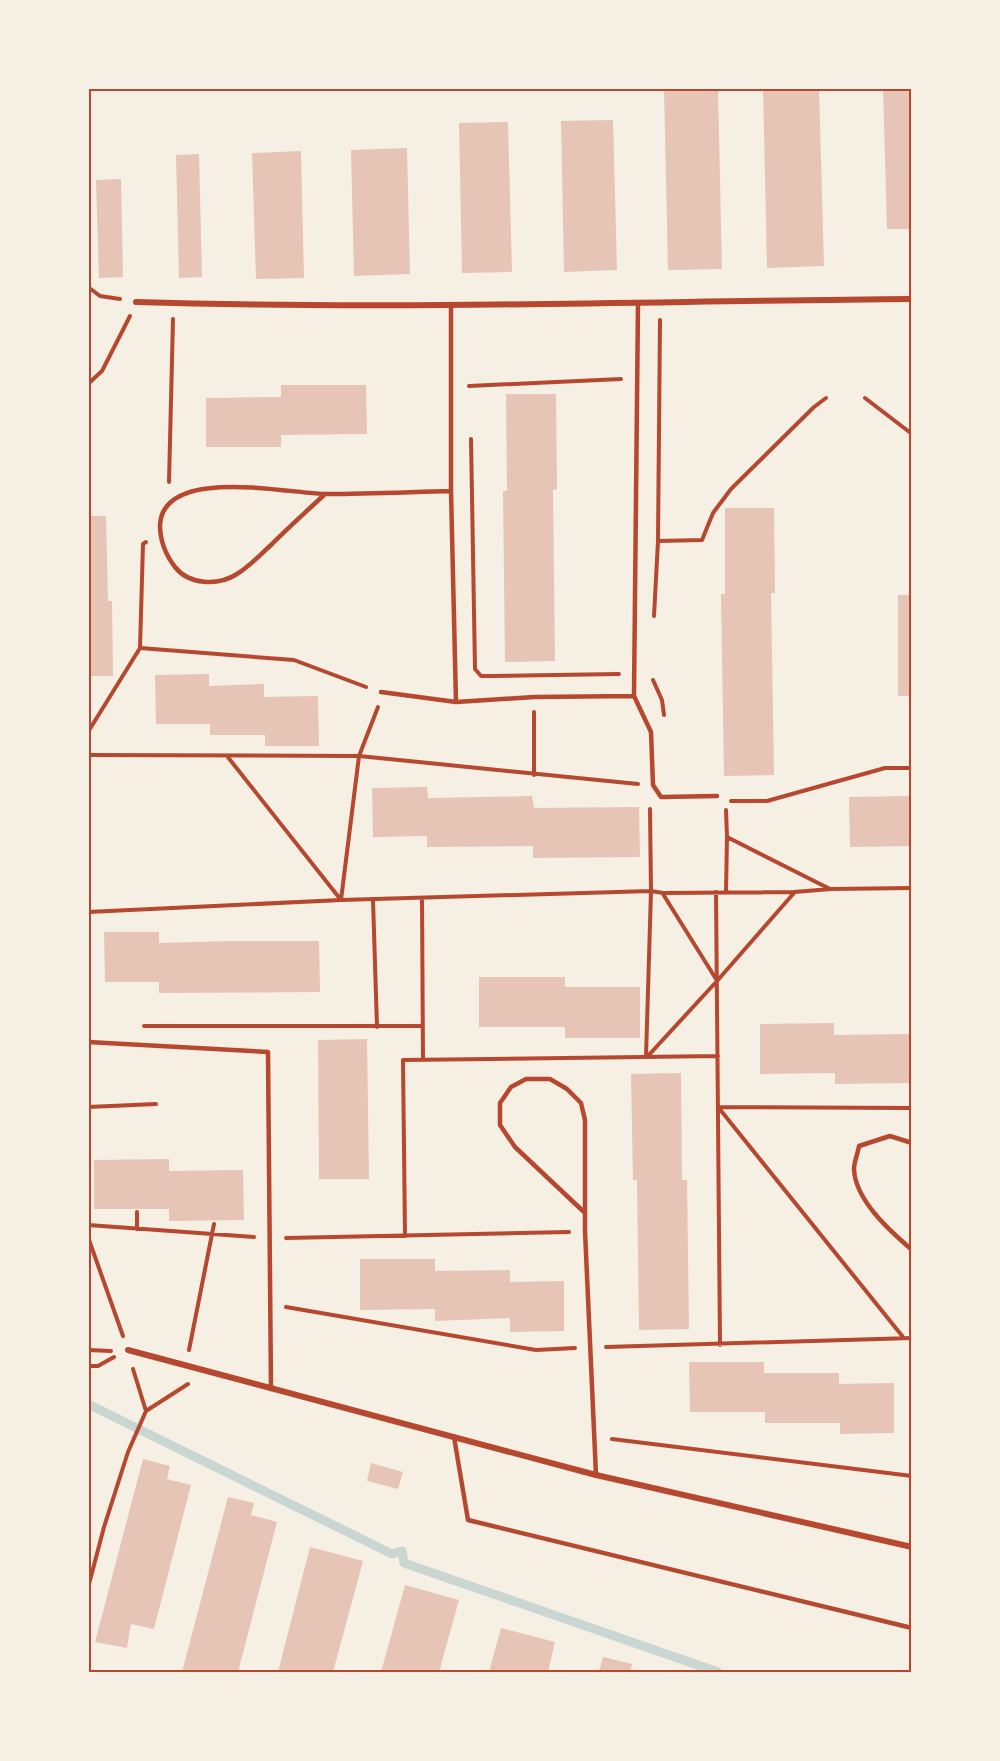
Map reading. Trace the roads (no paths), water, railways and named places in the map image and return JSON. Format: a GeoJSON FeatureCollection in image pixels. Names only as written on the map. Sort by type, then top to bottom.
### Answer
{"type":"FeatureCollection","features":[{"type":"Feature","properties":{"kind":"street"},"geometry":{"type":"LineString","coordinates":[[136,302],[451,306],[638,301],[912,299]]}},
{"type":"Feature","properties":{"kind":"street"},"geometry":{"type":"LineString","coordinates":[[128,1350],[596,1475],[912,1547]]}},
{"type":"Feature","properties":{"kind":"lane"},"geometry":{"type":"LineString","coordinates":[[638,301],[634,696],[651,732],[651,785],[661,797],[717,796]]}},
{"type":"Feature","properties":{"kind":"lane"},"geometry":{"type":"LineString","coordinates":[[451,306],[451,491],[456,702]]}},
{"type":"Feature","properties":{"kind":"lane"},"geometry":{"type":"LineString","coordinates":[[325,494],[252,562],[235,575],[217,581],[194,581],[181,574],[163,548],[160,532],[161,515],[168,502],[182,495],[217,487],[254,486],[325,494],[451,491]]}},
{"type":"Feature","properties":{"kind":"lane"},"geometry":{"type":"LineString","coordinates":[[381,692],[456,702],[534,697],[634,696]]}},
{"type":"Feature","properties":{"kind":"lane"},"geometry":{"type":"LineString","coordinates":[[88,1042],[267,1052],[271,1389]]}},
{"type":"Feature","properties":{"kind":"lane"},"geometry":{"type":"LineString","coordinates":[[585,1213],[515,1147],[500,1125],[500,1103],[511,1087],[526,1079],[550,1079],[567,1089],[581,1103],[585,1120],[585,1213],[585,1231],[596,1475]]}},
{"type":"Feature","properties":{"kind":"lane"},"geometry":{"type":"LineString","coordinates":[[912,1143],[890,1136],[860,1146],[854,1168],[858,1191],[886,1228],[912,1250]]}},
{"type":"Feature","properties":{"kind":"lane"},"geometry":{"type":"LineString","coordinates":[[454,1437],[468,1520],[912,1628]]}},
{"type":"Feature","properties":{"kind":"waterway"},"geometry":{"type":"LineString","coordinates":[[88,1404],[392,1554],[402,1551],[404,1563],[718,1672]]}}]}
